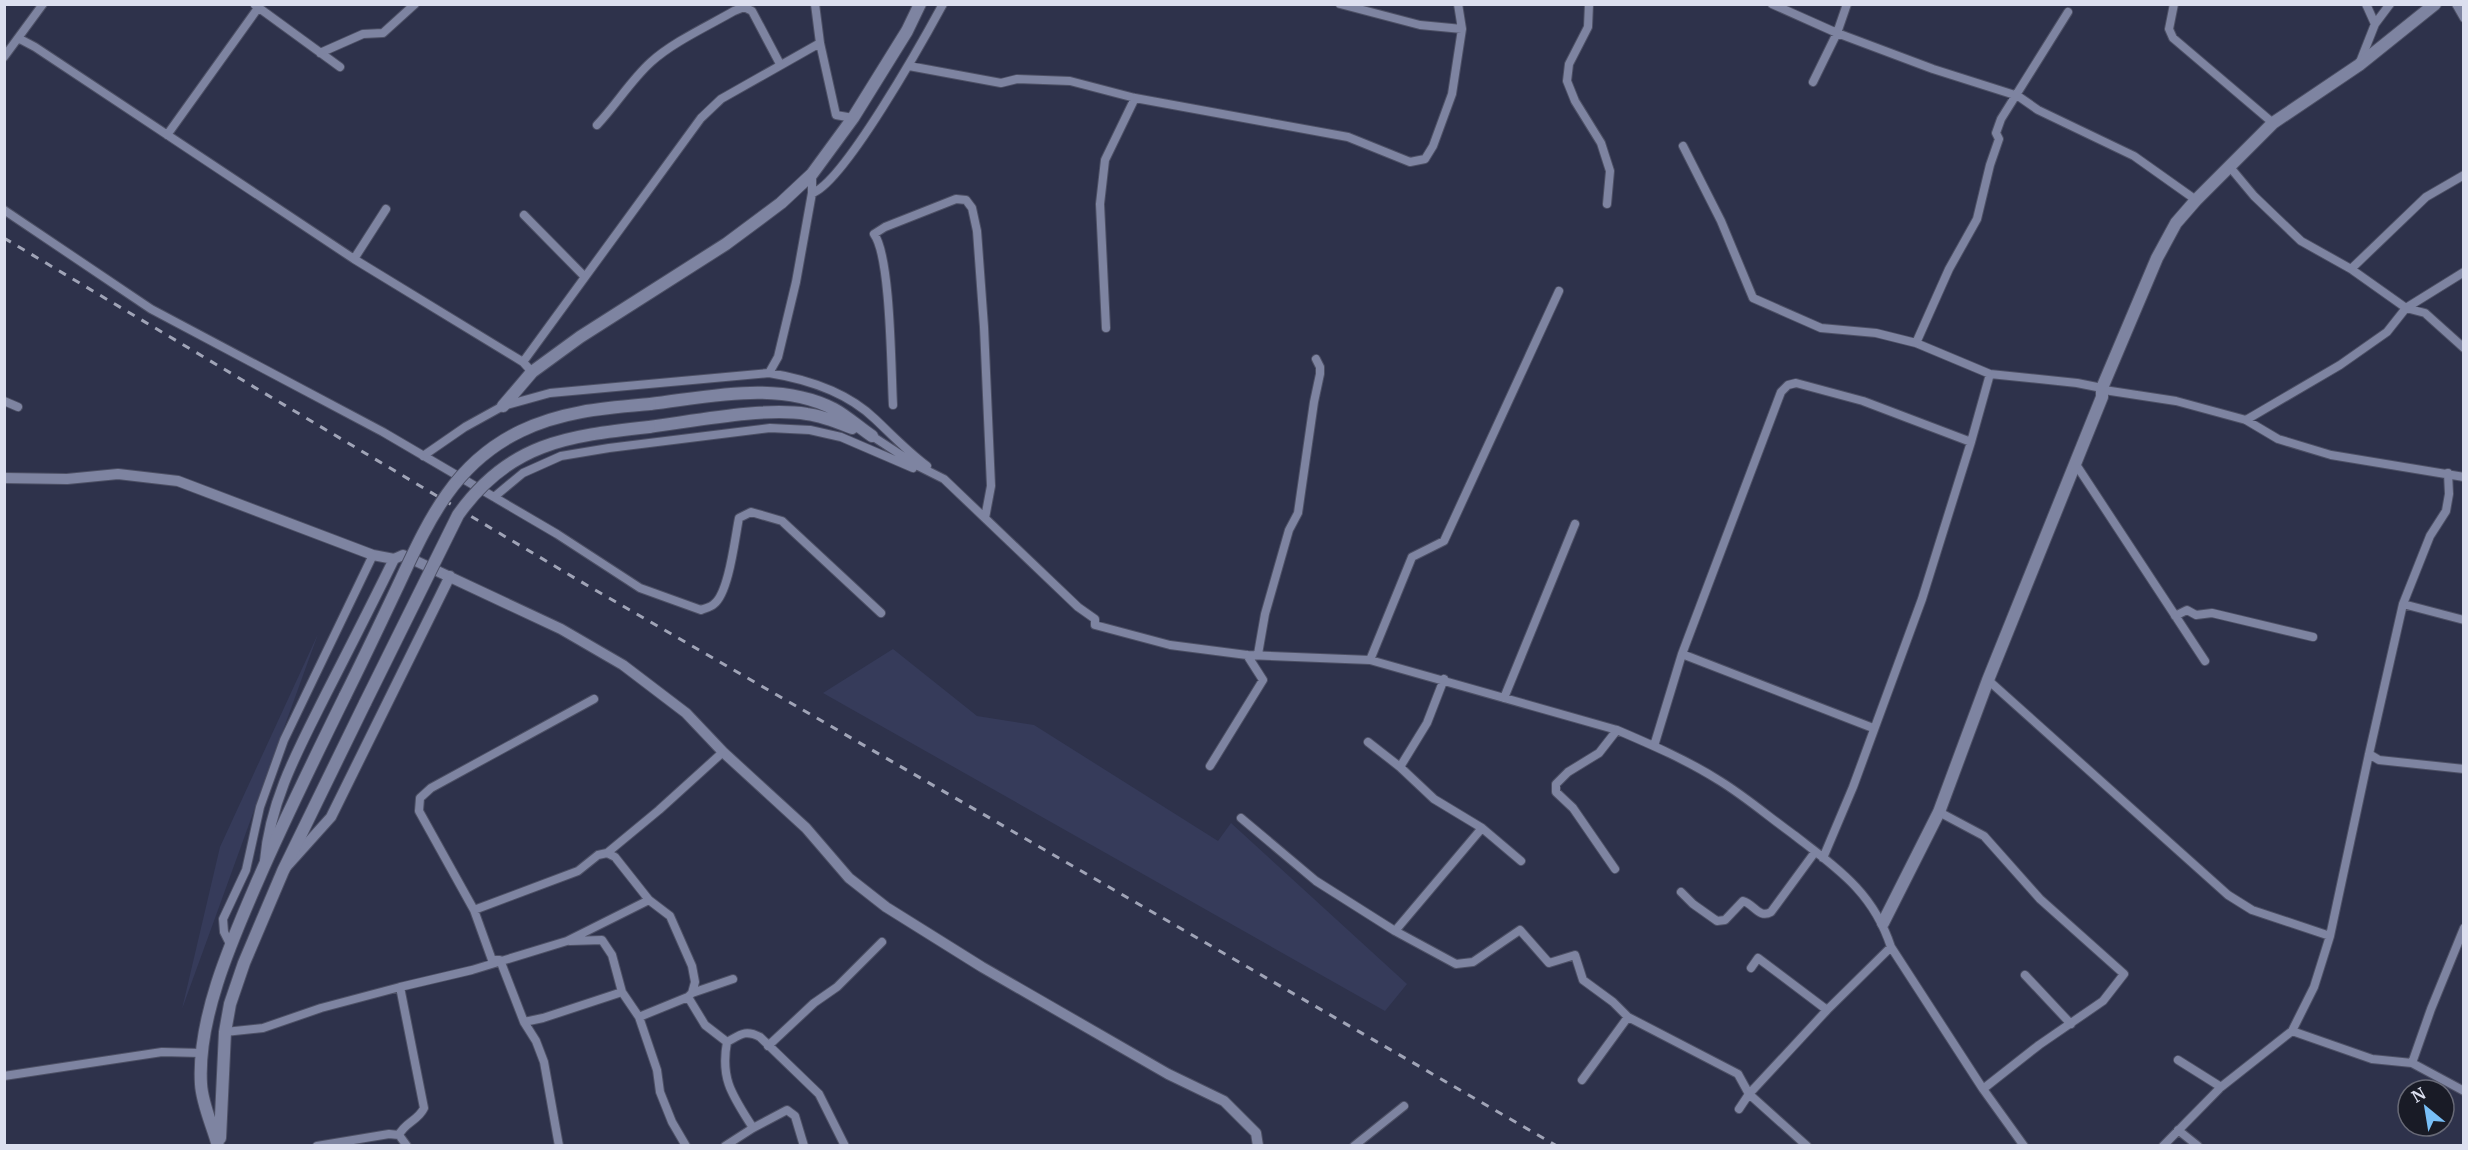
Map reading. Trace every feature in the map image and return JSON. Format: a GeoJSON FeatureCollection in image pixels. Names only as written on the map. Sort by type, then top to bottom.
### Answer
{"type":"FeatureCollection","features":[{"type":"Feature","properties":{"kind":"main road"},"geometry":{"type":"LineString","coordinates":[[503,406],[527,367],[580,337],[726,244],[781,203],[812,174],[853,118],[907,31],[920,4]]}},
{"type":"Feature","properties":{"kind":"main road"},"geometry":{"type":"LineString","coordinates":[[1883,923],[1939,812],[1988,680],[2103,389],[2157,258],[2176,223],[2229,166],[2274,123],[2359,65],[2435,4]]}},
{"type":"Feature","properties":{"kind":"main road"},"geometry":{"type":"LineString","coordinates":[[219,1146],[201,1087],[201,1053],[214,996],[230,944],[265,864],[345,696],[441,501],[469,468],[521,431],[557,417],[592,409],[758,392],[801,398],[834,409],[872,436]]}},
{"type":"Feature","properties":{"kind":"main road"},"geometry":{"type":"LineString","coordinates":[[219,1146],[225,1032],[230,1004],[244,963],[283,871],[365,703],[453,523],[474,492],[512,463],[555,441],[585,434],[756,414],[806,414],[832,420],[872,436]]}},
{"type":"Feature","properties":{"kind":"street"},"geometry":{"type":"LineString","coordinates":[[4,57],[43,4]]}},
{"type":"Feature","properties":{"kind":"street"},"geometry":{"type":"LineString","coordinates":[[320,53],[363,34],[383,33],[415,4]]}},
{"type":"Feature","properties":{"kind":"street"},"geometry":{"type":"LineString","coordinates":[[815,4],[820,42],[836,115],[853,118]]}},
{"type":"Feature","properties":{"kind":"street"},"geometry":{"type":"LineString","coordinates":[[812,193],[820,191],[838,172],[909,66],[943,4]]}},
{"type":"Feature","properties":{"kind":"street"},"geometry":{"type":"LineString","coordinates":[[1340,4],[1420,25],[1462,29]]}},
{"type":"Feature","properties":{"kind":"street"},"geometry":{"type":"LineString","coordinates":[[909,66],[1001,82],[1070,81],[1135,98],[1348,137],[1410,162],[1425,159],[1433,146],[1452,94],[1462,29],[1458,4]]}},
{"type":"Feature","properties":{"kind":"street"},"geometry":{"type":"LineString","coordinates":[[1589,4],[1588,27],[1569,64],[1567,81],[1575,101],[1601,143],[1610,171],[1607,204]]}},
{"type":"Feature","properties":{"kind":"street"},"geometry":{"type":"LineString","coordinates":[[1772,4],[1837,33],[1933,69],[2018,96],[2038,110],[2134,156],[2196,200]]}},
{"type":"Feature","properties":{"kind":"street"},"geometry":{"type":"LineString","coordinates":[[1814,82],[1837,33],[1847,4]]}},
{"type":"Feature","properties":{"kind":"street"},"geometry":{"type":"LineString","coordinates":[[2174,4],[2169,29],[2173,38],[2274,123]]}},
{"type":"Feature","properties":{"kind":"street"},"geometry":{"type":"LineString","coordinates":[[2366,4],[2375,24]]}},
{"type":"Feature","properties":{"kind":"street"},"geometry":{"type":"LineString","coordinates":[[2359,65],[2375,24],[2390,4]]}},
{"type":"Feature","properties":{"kind":"street"},"geometry":{"type":"LineString","coordinates":[[2456,4],[2463,18]]}},
{"type":"Feature","properties":{"kind":"street"},"geometry":{"type":"LineString","coordinates":[[167,135],[256,6],[340,67]]}},
{"type":"Feature","properties":{"kind":"street"},"geometry":{"type":"LineString","coordinates":[[597,125],[639,73],[654,59],[744,7],[752,11],[780,64]]}},
{"type":"Feature","properties":{"kind":"street"},"geometry":{"type":"LineString","coordinates":[[1916,342],[1949,268],[1977,219],[1999,139],[1996,133],[2001,119],[2018,96],[2068,12]]}},
{"type":"Feature","properties":{"kind":"street"},"geometry":{"type":"LineString","coordinates":[[18,38],[354,259],[527,367],[584,276],[701,118],[721,99],[820,42]]}},
{"type":"Feature","properties":{"kind":"street"},"geometry":{"type":"LineString","coordinates":[[1106,328],[1100,204],[1105,160],[1135,98]]}},
{"type":"Feature","properties":{"kind":"street"},"geometry":{"type":"LineString","coordinates":[[1683,146],[1721,220],[1753,298],[1821,328],[1876,333],[1916,342],[1990,374],[2077,383],[2176,401],[2246,420],[2278,439],[2331,455],[2463,477]]}},
{"type":"Feature","properties":{"kind":"street"},"geometry":{"type":"LineString","coordinates":[[2229,166],[2254,196],[2301,241],[2351,269],[2406,308],[2425,313],[2463,348]]}},
{"type":"Feature","properties":{"kind":"street"},"geometry":{"type":"LineString","coordinates":[[769,373],[778,357],[791,303],[812,193],[812,174]]}},
{"type":"Feature","properties":{"kind":"street"},"geometry":{"type":"LineString","coordinates":[[2351,269],[2426,197],[2463,175]]}},
{"type":"Feature","properties":{"kind":"street"},"geometry":{"type":"LineString","coordinates":[[893,405],[889,318],[882,255],[879,241],[874,234],[885,227],[956,199],[966,200],[972,208],[977,231],[984,327],[991,486],[985,518]]}},
{"type":"Feature","properties":{"kind":"street"},"geometry":{"type":"LineString","coordinates":[[354,259],[387,209]]}},
{"type":"Feature","properties":{"kind":"street"},"geometry":{"type":"LineString","coordinates":[[4,210],[151,309],[322,398],[557,534],[640,588],[702,610],[714,605],[720,597],[739,518],[751,512],[782,521],[881,613]]}},
{"type":"Feature","properties":{"kind":"street"},"geometry":{"type":"LineString","coordinates":[[524,215],[584,276]]}},
{"type":"Feature","properties":{"kind":"street"},"geometry":{"type":"LineString","coordinates":[[2246,420],[2331,370],[2387,332],[2406,308],[2463,272]]}},
{"type":"Feature","properties":{"kind":"street"},"geometry":{"type":"LineString","coordinates":[[1370,660],[1412,557],[1444,542],[1559,291]]}},
{"type":"Feature","properties":{"kind":"street"},"geometry":{"type":"LineString","coordinates":[[1258,654],[1265,614],[1289,530],[1298,513],[1320,374],[1320,367],[1316,359]]}},
{"type":"Feature","properties":{"kind":"street"},"geometry":{"type":"LineString","coordinates":[[423,456],[465,427],[503,406],[550,393],[769,373],[797,377],[841,396],[874,417],[902,447],[944,479],[1078,607],[1095,619],[1095,625],[1170,645],[1247,655],[1370,660],[1444,679],[1617,730],[1654,746],[1720,781],[1823,858],[1855,885],[1883,923],[1891,947],[1983,1089],[2024,1146]]}},
{"type":"Feature","properties":{"kind":"street"},"geometry":{"type":"LineString","coordinates":[[1823,858],[1853,787],[1922,599],[1990,374]]}},
{"type":"Feature","properties":{"kind":"street"},"geometry":{"type":"LineString","coordinates":[[1654,746],[1682,654],[1781,392],[1796,383],[1863,401],[1971,442]]}},
{"type":"Feature","properties":{"kind":"street"},"geometry":{"type":"LineString","coordinates":[[4,401],[18,407]]}},
{"type":"Feature","properties":{"kind":"street"},"geometry":{"type":"LineString","coordinates":[[494,498],[523,473],[561,456],[770,428],[810,430],[841,437],[944,479]]}},
{"type":"Feature","properties":{"kind":"street"},"geometry":{"type":"LineString","coordinates":[[872,436],[918,466],[944,479]]}},
{"type":"Feature","properties":{"kind":"street"},"geometry":{"type":"LineString","coordinates":[[2075,463],[2205,661]]}},
{"type":"Feature","properties":{"kind":"street"},"geometry":{"type":"LineString","coordinates":[[2163,1146],[2221,1087],[2292,1031],[2314,987],[2330,936],[2368,754],[2403,604],[2430,536],[2446,511],[2450,494],[2448,473]]}},
{"type":"Feature","properties":{"kind":"street"},"geometry":{"type":"LineString","coordinates":[[4,478],[68,478],[118,474],[178,481],[374,555],[394,560]]}},
{"type":"Feature","properties":{"kind":"street"},"geometry":{"type":"LineString","coordinates":[[1504,698],[1575,524]]}},
{"type":"Feature","properties":{"kind":"street"},"geometry":{"type":"LineString","coordinates":[[230,944],[224,933],[223,919],[246,870],[260,807],[284,740],[374,555]]}},
{"type":"Feature","properties":{"kind":"street"},"geometry":{"type":"LineString","coordinates":[[265,864],[268,834],[276,800],[297,752],[394,560],[403,555],[561,629],[623,665],[686,713],[723,752],[806,828],[849,879],[886,907],[982,967],[1157,1068],[1224,1101],[1256,1133],[1258,1146]]}},
{"type":"Feature","properties":{"kind":"street"},"geometry":{"type":"LineString","coordinates":[[283,871],[331,817],[450,576]]}},
{"type":"Feature","properties":{"kind":"street"},"geometry":{"type":"LineString","coordinates":[[2403,604],[2463,620]]}},
{"type":"Feature","properties":{"kind":"street"},"geometry":{"type":"LineString","coordinates":[[2175,616],[2187,610],[2196,615],[2212,613],[2313,637]]}},
{"type":"Feature","properties":{"kind":"street"},"geometry":{"type":"LineString","coordinates":[[1682,654],[1873,728]]}},
{"type":"Feature","properties":{"kind":"street"},"geometry":{"type":"LineString","coordinates":[[1210,766],[1263,680],[1247,655]]}},
{"type":"Feature","properties":{"kind":"street"},"geometry":{"type":"LineString","coordinates":[[1400,767],[1427,723],[1444,679]]}},
{"type":"Feature","properties":{"kind":"street"},"geometry":{"type":"LineString","coordinates":[[1988,680],[2228,895],[2252,910],[2330,936]]}},
{"type":"Feature","properties":{"kind":"street"},"geometry":{"type":"LineString","coordinates":[[500,960],[492,960],[474,910],[418,811],[420,798],[451,777],[594,699]]}},
{"type":"Feature","properties":{"kind":"street"},"geometry":{"type":"LineString","coordinates":[[1615,869],[1573,808],[1556,792],[1556,784],[1568,772],[1599,753],[1617,730]]}},
{"type":"Feature","properties":{"kind":"street"},"geometry":{"type":"LineString","coordinates":[[1368,742],[1400,767],[1434,799],[1482,828],[1521,861]]}},
{"type":"Feature","properties":{"kind":"street"},"geometry":{"type":"LineString","coordinates":[[474,910],[578,871],[598,855],[607,853],[723,752]]}},
{"type":"Feature","properties":{"kind":"street"},"geometry":{"type":"LineString","coordinates":[[2368,754],[2379,760],[2463,769]]}},
{"type":"Feature","properties":{"kind":"street"},"geometry":{"type":"LineString","coordinates":[[1939,812],[1984,836],[2040,899],[2124,974],[2103,1001],[2039,1045],[1983,1089]]}},
{"type":"Feature","properties":{"kind":"street"},"geometry":{"type":"LineString","coordinates":[[1241,819],[1316,881],[1395,931],[1456,964],[1473,962],[1521,930],[1549,963],[1575,955],[1583,980],[1613,1002],[1628,1017],[1738,1074],[1749,1094],[1807,1146]]}},
{"type":"Feature","properties":{"kind":"street"},"geometry":{"type":"LineString","coordinates":[[1395,931],[1482,828]]}},
{"type":"Feature","properties":{"kind":"street"},"geometry":{"type":"LineString","coordinates":[[1681,892],[1693,904],[1717,921],[1725,920],[1743,901],[1761,914],[1767,914],[1771,912],[1815,852]]}},
{"type":"Feature","properties":{"kind":"street"},"geometry":{"type":"LineString","coordinates":[[607,853],[615,857],[649,900],[670,916],[692,966],[695,982],[690,995],[705,1025],[727,1042]]}},
{"type":"Feature","properties":{"kind":"street"},"geometry":{"type":"LineString","coordinates":[[225,1032],[263,1028],[313,1011],[472,970],[567,940],[649,900]]}},
{"type":"Feature","properties":{"kind":"street"},"geometry":{"type":"LineString","coordinates":[[2412,1063],[2463,928]]}},
{"type":"Feature","properties":{"kind":"street"},"geometry":{"type":"LineString","coordinates":[[567,940],[602,940],[612,955],[622,992],[639,1017],[657,1070],[660,1092],[672,1122],[687,1146]]}},
{"type":"Feature","properties":{"kind":"street"},"geometry":{"type":"LineString","coordinates":[[768,1046],[813,1003],[837,987],[882,942]]}},
{"type":"Feature","properties":{"kind":"street"},"geometry":{"type":"LineString","coordinates":[[1739,1109],[1749,1094],[1827,1010],[1891,947]]}},
{"type":"Feature","properties":{"kind":"street"},"geometry":{"type":"LineString","coordinates":[[1751,968],[1758,958],[1827,1010]]}},
{"type":"Feature","properties":{"kind":"street"},"geometry":{"type":"LineString","coordinates":[[500,960],[524,1022],[536,1041],[544,1062],[559,1146]]}},
{"type":"Feature","properties":{"kind":"street"},"geometry":{"type":"LineString","coordinates":[[2025,975],[2071,1024]]}},
{"type":"Feature","properties":{"kind":"street"},"geometry":{"type":"LineString","coordinates":[[639,1017],[733,980]]}},
{"type":"Feature","properties":{"kind":"street"},"geometry":{"type":"LineString","coordinates":[[399,1135],[403,1126],[420,1116],[424,1108],[400,987]]}},
{"type":"Feature","properties":{"kind":"street"},"geometry":{"type":"LineString","coordinates":[[524,1022],[622,992]]}},
{"type":"Feature","properties":{"kind":"street"},"geometry":{"type":"LineString","coordinates":[[1582,1080],[1628,1017]]}},
{"type":"Feature","properties":{"kind":"street"},"geometry":{"type":"LineString","coordinates":[[2292,1031],[2372,1059],[2412,1063],[2463,1091]]}},
{"type":"Feature","properties":{"kind":"street"},"geometry":{"type":"LineString","coordinates":[[753,1128],[732,1094],[723,1061],[727,1042],[750,1032],[760,1037],[819,1094],[845,1146]]}},
{"type":"Feature","properties":{"kind":"street"},"geometry":{"type":"LineString","coordinates":[[4,1076],[162,1052],[201,1053]]}},
{"type":"Feature","properties":{"kind":"street"},"geometry":{"type":"LineString","coordinates":[[2178,1060],[2221,1087]]}},
{"type":"Feature","properties":{"kind":"street"},"geometry":{"type":"LineString","coordinates":[[1354,1146],[1404,1106]]}},
{"type":"Feature","properties":{"kind":"street"},"geometry":{"type":"LineString","coordinates":[[725,1146],[788,1110],[795,1116],[804,1146]]}},
{"type":"Feature","properties":{"kind":"street"},"geometry":{"type":"LineString","coordinates":[[2178,1130],[2198,1146]]}},
{"type":"Feature","properties":{"kind":"street"},"geometry":{"type":"LineString","coordinates":[[316,1146],[389,1134],[399,1135]]}},
{"type":"Feature","properties":{"kind":"street"},"geometry":{"type":"LineString","coordinates":[[399,1135],[406,1146]]}},
{"type":"Feature","properties":{"kind":"shaded area"},"geometry":{"type":"Polygon","coordinates":[[[318,634],[182,1009],[220,847],[318,634]]]}},
{"type":"Feature","properties":{"kind":"shaded area"},"geometry":{"type":"Polygon","coordinates":[[[893,649],[977,716],[1034,725],[1218,841],[1231,823],[1407,984],[1385,1011],[823,693],[893,649]]]}},
{"type":"Feature","properties":{"kind":"railway"},"geometry":{"type":"LineString","coordinates":[[4,238],[578,580],[1557,1146]]}}]}
